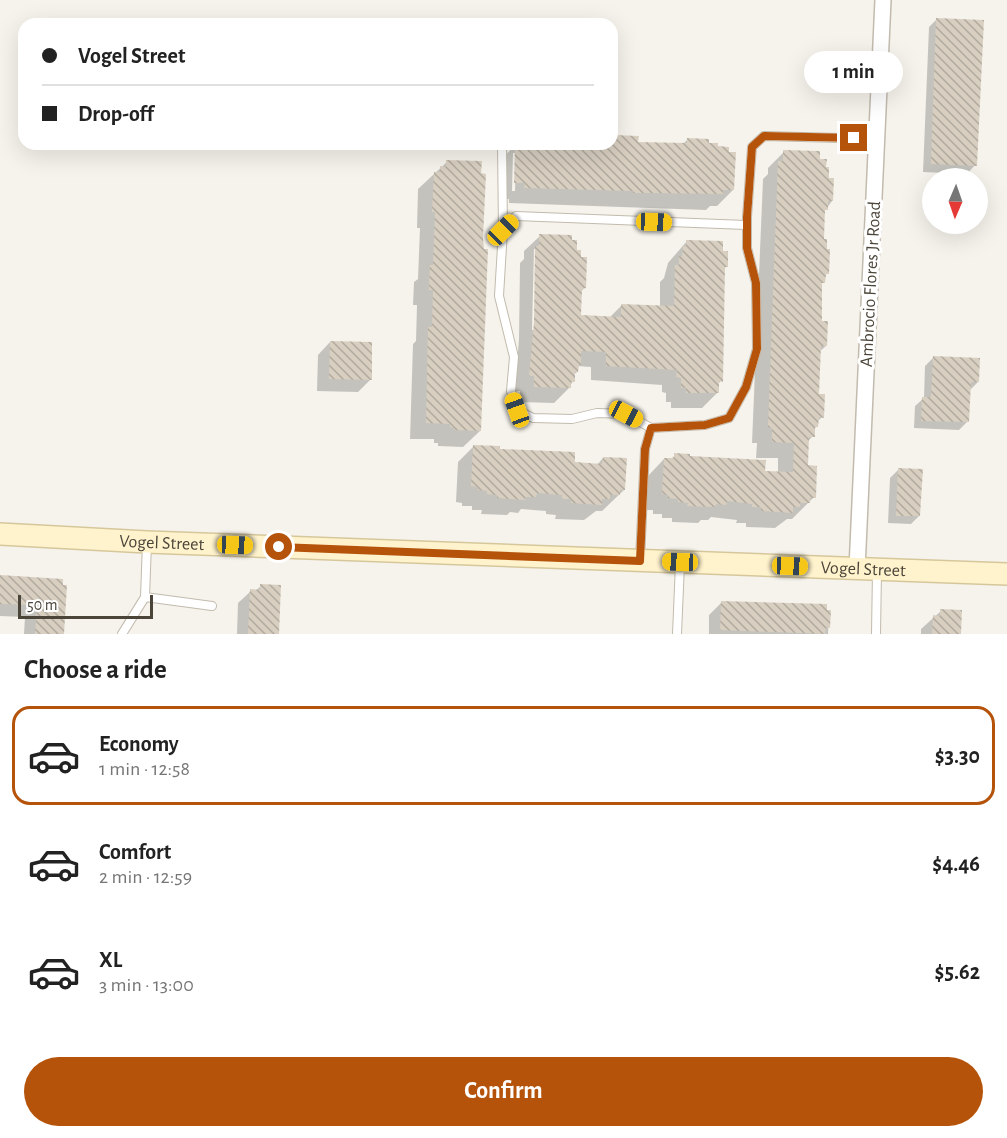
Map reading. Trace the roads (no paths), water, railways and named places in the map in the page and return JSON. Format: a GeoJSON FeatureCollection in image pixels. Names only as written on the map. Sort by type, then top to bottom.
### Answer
{"type":"FeatureCollection","features":[{"type":"Feature","properties":{"kind":"street","name":"Ambrocio Flores Jr Road"},"geometry":{"type":"LineString","coordinates":[[867,569],[877,139],[883,0]]}},
{"type":"Feature","properties":{"kind":"street","name":"Vogel Street"},"geometry":{"type":"LineString","coordinates":[[0,534],[147,542],[1007,574]]}},
{"type":"Feature","properties":{"kind":"lane"},"geometry":{"type":"LineString","coordinates":[[502,150],[503,230],[499,296],[514,357],[511,391],[517,410],[533,418],[572,419],[597,413],[626,414],[651,428],[705,425],[729,418],[746,387],[757,349],[756,283],[747,248],[752,147],[764,136],[877,139]]}},
{"type":"Feature","properties":{"kind":"lane"},"geometry":{"type":"LineString","coordinates":[[503,230],[516,216],[747,225]]}},
{"type":"Feature","properties":{"kind":"lane"},"geometry":{"type":"LineString","coordinates":[[640,561],[645,449],[651,428]]}},
{"type":"Feature","properties":{"kind":"lane"},"geometry":{"type":"LineString","coordinates":[[122,634],[145,597],[147,542]]}},
{"type":"Feature","properties":{"kind":"lane"},"geometry":{"type":"LineString","coordinates":[[677,634],[680,562]]}},
{"type":"Feature","properties":{"kind":"lane"},"geometry":{"type":"LineString","coordinates":[[867,569],[876,634]]}},
{"type":"Feature","properties":{"kind":"lane"},"geometry":{"type":"LineString","coordinates":[[145,597],[212,606]]}}]}
